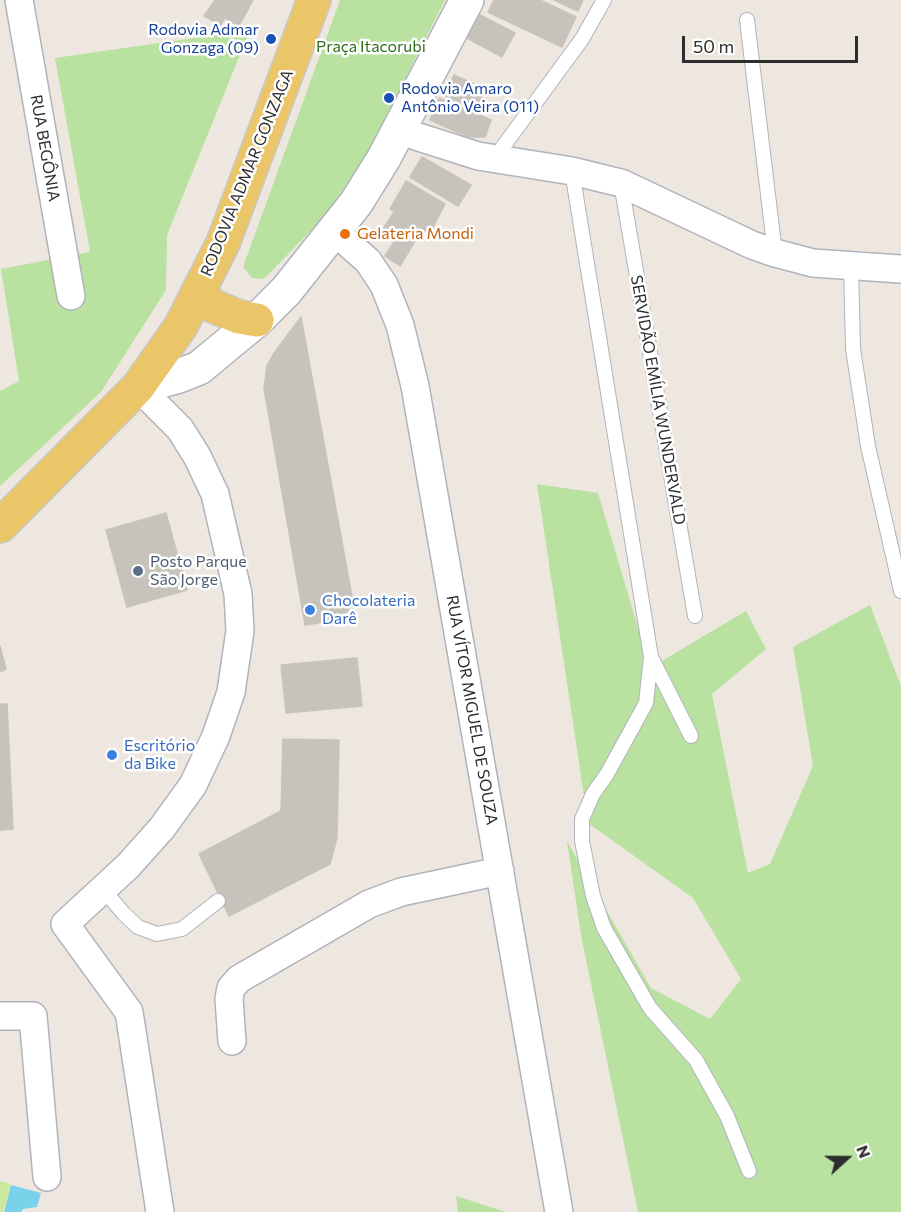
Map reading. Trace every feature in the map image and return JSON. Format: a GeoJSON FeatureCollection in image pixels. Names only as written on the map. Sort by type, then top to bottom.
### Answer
{"type":"FeatureCollection","features":[{"type":"Feature","properties":{"kind":"main road","name":"RODOVIA ADMAR GONZAGA"},"geometry":{"type":"LineString","coordinates":[[0,526],[138,387],[181,326],[205,281],[235,210],[314,0]]}},
{"type":"Feature","properties":{"kind":"main road"},"geometry":{"type":"LineString","coordinates":[[138,387],[199,368],[248,319],[286,291],[362,194],[400,131],[467,0]]}},
{"type":"Feature","properties":{"kind":"main road"},"geometry":{"type":"LineString","coordinates":[[205,281],[213,306],[248,319]]}},
{"type":"Feature","properties":{"kind":"street","name":"RUA BEGÔNIA"},"geometry":{"type":"LineString","coordinates":[[20,0],[71,296]]}},
{"type":"Feature","properties":{"kind":"street"},"geometry":{"type":"LineString","coordinates":[[400,131],[465,153],[572,171],[621,183],[752,245],[775,253],[813,263],[901,269]]}},
{"type":"Feature","properties":{"kind":"street","name":"RUA VÍTOR MIGUEL DE SOUZA"},"geometry":{"type":"LineString","coordinates":[[334,231],[368,261],[384,285],[400,325],[415,386],[559,1212]]}},
{"type":"Feature","properties":{"kind":"street"},"geometry":{"type":"LineString","coordinates":[[138,387],[180,429],[197,456],[215,494],[238,594],[240,631],[231,692],[216,736],[193,785],[162,828],[128,866],[65,924],[129,1012],[160,1212]]}},
{"type":"Feature","properties":{"kind":"street"},"geometry":{"type":"LineString","coordinates":[[232,1041],[229,999],[231,988],[239,979],[369,904],[401,892],[500,871]]}},
{"type":"Feature","properties":{"kind":"street"},"geometry":{"type":"LineString","coordinates":[[0,1016],[33,1016],[47,1177]]}},
{"type":"Feature","properties":{"kind":"lane"},"geometry":{"type":"LineString","coordinates":[[494,159],[582,39],[604,0]]}},
{"type":"Feature","properties":{"kind":"lane"},"geometry":{"type":"LineString","coordinates":[[747,20],[775,253]]}},
{"type":"Feature","properties":{"kind":"lane"},"geometry":{"type":"LineString","coordinates":[[572,171],[651,657],[646,703],[607,774],[593,794],[582,819],[582,841],[593,896],[604,928],[650,1008],[696,1060],[727,1116],[749,1171]]}},
{"type":"Feature","properties":{"kind":"lane","name":"SERVIDÃO EMÍLIA WUNDERVALD"},"geometry":{"type":"LineString","coordinates":[[621,183],[695,616]]}},
{"type":"Feature","properties":{"kind":"lane"},"geometry":{"type":"LineString","coordinates":[[851,266],[854,360],[871,457],[901,591]]}},
{"type":"Feature","properties":{"kind":"lane"},"geometry":{"type":"LineString","coordinates":[[651,657],[691,736]]}},
{"type":"Feature","properties":{"kind":"lane"},"geometry":{"type":"LineString","coordinates":[[103,889],[138,927],[157,934],[182,929],[218,901]]}},
{"type":"Feature","properties":{"kind":"green space","name":"Praça Itacorubi"},"geometry":{"type":"Polygon","coordinates":[[[340,0],[445,0],[367,154],[325,216],[264,279],[252,278],[243,267],[340,0]]]}},
{"type":"Feature","properties":{"kind":"green space"},"geometry":{"type":"Polygon","coordinates":[[[250,30],[167,235],[166,290],[101,392],[0,486],[0,391],[19,381],[1,269],[90,252],[55,58],[250,30]]]}},
{"type":"Feature","properties":{"kind":"green space"},"geometry":{"type":"Polygon","coordinates":[[[537,484],[598,493],[650,668],[746,611],[766,649],[712,694],[748,873],[770,864],[813,766],[793,647],[870,605],[901,686],[901,1212],[638,1212],[581,935],[567,841],[651,988],[710,1019],[741,979],[693,898],[588,823],[537,484]]]}},
{"type":"Feature","properties":{"kind":"green space"},"geometry":{"type":"Polygon","coordinates":[[[0,1181],[11,1184],[3,1212],[0,1212],[0,1181]]]}},
{"type":"Feature","properties":{"kind":"green space"},"geometry":{"type":"Polygon","coordinates":[[[456,1196],[506,1212],[458,1212],[456,1196]]]}},
{"type":"Feature","properties":{"kind":"water"},"geometry":{"type":"Polygon","coordinates":[[[11,1185],[41,1193],[37,1207],[23,1209],[21,1212],[4,1212],[11,1185]]]}},
{"type":"Feature","properties":{"kind":"building"},"geometry":{"type":"Polygon","coordinates":[[[215,0],[253,0],[239,26],[225,18],[221,25],[204,16],[215,0]]]}},
{"type":"Feature","properties":{"kind":"building"},"geometry":{"type":"Polygon","coordinates":[[[494,0],[540,0],[576,17],[562,47],[488,12],[494,0]]]}},
{"type":"Feature","properties":{"kind":"building"},"geometry":{"type":"Polygon","coordinates":[[[554,0],[583,0],[578,11],[554,0]]]}},
{"type":"Feature","properties":{"kind":"building"},"geometry":{"type":"Polygon","coordinates":[[[480,15],[515,33],[502,57],[467,38],[480,15]]]}},
{"type":"Feature","properties":{"kind":"building"},"geometry":{"type":"Polygon","coordinates":[[[454,75],[485,89],[476,110],[445,96],[454,75]]]}},
{"type":"Feature","properties":{"kind":"building"},"geometry":{"type":"Polygon","coordinates":[[[439,98],[491,120],[485,137],[468,137],[430,120],[439,98]]]}},
{"type":"Feature","properties":{"kind":"building"},"geometry":{"type":"Polygon","coordinates":[[[422,157],[471,185],[458,206],[410,177],[422,157]]]}},
{"type":"Feature","properties":{"kind":"building"},"geometry":{"type":"Polygon","coordinates":[[[406,181],[445,204],[430,233],[390,209],[406,181]]]}},
{"type":"Feature","properties":{"kind":"building"},"geometry":{"type":"Polygon","coordinates":[[[394,212],[422,229],[400,266],[385,256],[397,237],[383,229],[394,212]]]}},
{"type":"Feature","properties":{"kind":"building"},"geometry":{"type":"Polygon","coordinates":[[[301,317],[353,602],[338,620],[305,625],[264,388],[267,366],[301,317]]]}},
{"type":"Feature","properties":{"kind":"building"},"geometry":{"type":"Polygon","coordinates":[[[166,513],[187,590],[127,607],[106,530],[166,513]]]}},
{"type":"Feature","properties":{"kind":"building"},"geometry":{"type":"Polygon","coordinates":[[[0,646],[6,669],[0,672],[0,646]]]}},
{"type":"Feature","properties":{"kind":"building"},"geometry":{"type":"Polygon","coordinates":[[[357,658],[362,706],[286,713],[281,665],[357,658]]]}},
{"type":"Feature","properties":{"kind":"building"},"geometry":{"type":"Polygon","coordinates":[[[0,704],[7,704],[13,829],[0,830],[0,704]]]}},
{"type":"Feature","properties":{"kind":"building"},"geometry":{"type":"Polygon","coordinates":[[[283,739],[339,740],[337,838],[330,864],[229,916],[199,854],[281,811],[283,739]]]}},
{"type":"Feature","properties":{"kind":"place","name":"Rodovia Admar Gonzaga (09)"},"geometry":{"type":"Point","coordinates":[271,39]}},
{"type":"Feature","properties":{"kind":"place","name":"Rodovia Amaro Antônio Veira (011)"},"geometry":{"type":"Point","coordinates":[389,98]}},
{"type":"Feature","properties":{"kind":"place","name":"Gelateria Mondi"},"geometry":{"type":"Point","coordinates":[345,234]}},
{"type":"Feature","properties":{"kind":"place","name":"Posto Parque São Jorge"},"geometry":{"type":"Point","coordinates":[138,571]}},
{"type":"Feature","properties":{"kind":"place","name":"Chocolateria Darê"},"geometry":{"type":"Point","coordinates":[310,610]}},
{"type":"Feature","properties":{"kind":"place","name":"Escritório da Bike"},"geometry":{"type":"Point","coordinates":[112,755]}}]}
